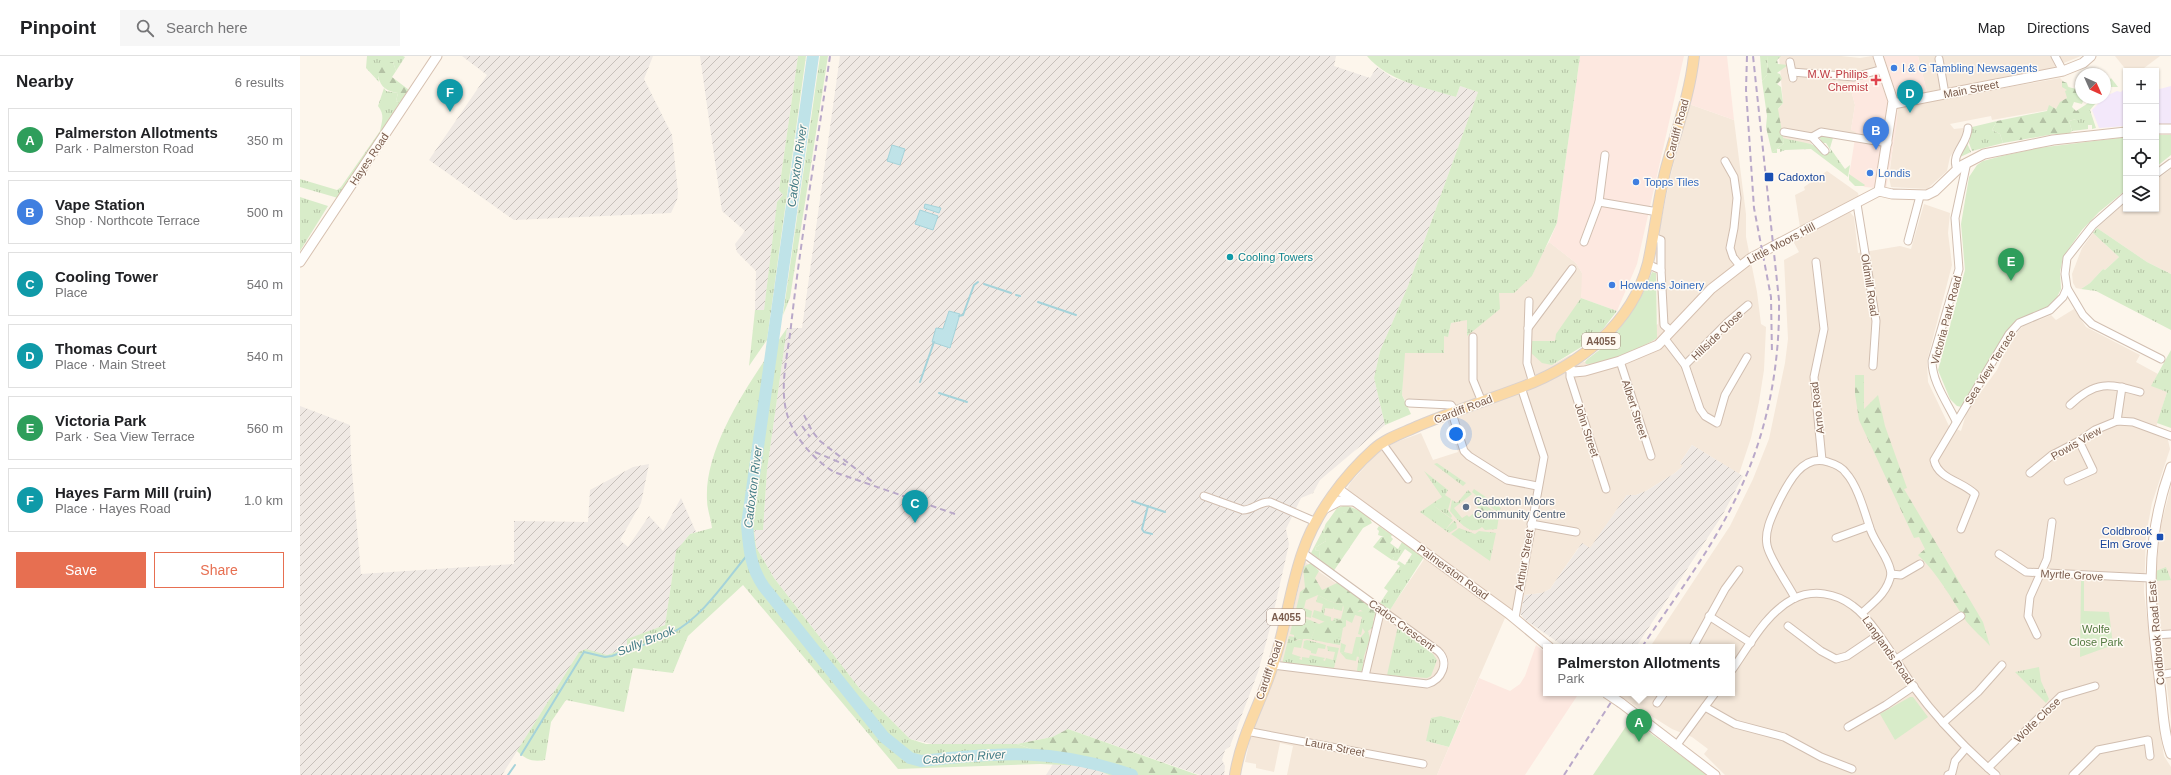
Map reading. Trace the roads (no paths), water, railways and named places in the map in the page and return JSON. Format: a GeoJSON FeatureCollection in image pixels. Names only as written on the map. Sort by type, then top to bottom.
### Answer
{"type":"FeatureCollection","features":[{"type":"Feature","properties":{"kind":"main road","name":"Cardiff Road"},"geometry":{"type":"LineString","coordinates":[[1235,775],[1240,749],[1246,731],[1273,665],[1302,552],[1316,522],[1324,509],[1356,467],[1382,443],[1454,412],[1533,383],[1568,368],[1615,326],[1636,294],[1647,264],[1666,169],[1681,115],[1694,56]]}},
{"type":"Feature","properties":{"kind":"street","name":"Hayes Road"},"geometry":{"type":"LineString","coordinates":[[300,262],[437,56]]}},
{"type":"Feature","properties":{"kind":"street"},"geometry":{"type":"LineString","coordinates":[[1878,56],[1893,104],[1888,143],[1879,191],[1920,196],[1935,192],[1957,169],[1966,162],[1984,154],[2064,138],[2123,132]]}},
{"type":"Feature","properties":{"kind":"street"},"geometry":{"type":"LineString","coordinates":[[2055,56],[2063,71]]}},
{"type":"Feature","properties":{"kind":"street","name":"Main Street"},"geometry":{"type":"LineString","coordinates":[[1893,104],[2063,71],[2083,63],[2092,56]]}},
{"type":"Feature","properties":{"kind":"street"},"geometry":{"type":"LineString","coordinates":[[1939,59],[1945,94]]}},
{"type":"Feature","properties":{"kind":"street"},"geometry":{"type":"LineString","coordinates":[[1790,62],[1793,74],[1854,76],[1883,69]]}},
{"type":"Feature","properties":{"kind":"street"},"geometry":{"type":"LineString","coordinates":[[1957,169],[1954,164],[1955,157],[1968,137],[1968,128]]}},
{"type":"Feature","properties":{"kind":"street"},"geometry":{"type":"LineString","coordinates":[[2159,129],[2171,129]]}},
{"type":"Feature","properties":{"kind":"street"},"geometry":{"type":"LineString","coordinates":[[1784,132],[1812,136],[1821,132],[1888,143]]}},
{"type":"Feature","properties":{"kind":"street"},"geometry":{"type":"LineString","coordinates":[[1812,136],[1825,151]]}},
{"type":"Feature","properties":{"kind":"street"},"geometry":{"type":"LineString","coordinates":[[1584,242],[1599,202],[1605,155]]}},
{"type":"Feature","properties":{"kind":"street"},"geometry":{"type":"LineString","coordinates":[[1725,161],[1734,177],[1737,198],[1730,248],[1733,257],[1740,266]]}},
{"type":"Feature","properties":{"kind":"street","name":"Victoria Park Road"},"geometry":{"type":"LineString","coordinates":[[1956,421],[1935,379],[1932,361],[1960,269],[1955,218],[1966,162]]}},
{"type":"Feature","properties":{"kind":"street"},"geometry":{"type":"LineString","coordinates":[[2159,172],[2171,163]]}},
{"type":"Feature","properties":{"kind":"street","name":"Little Moors Hill"},"geometry":{"type":"LineString","coordinates":[[1568,368],[1579,372],[1620,361],[1645,351],[1665,339],[1711,289],[1740,266],[1769,248],[1857,204],[1879,191]]}},
{"type":"Feature","properties":{"kind":"street"},"geometry":{"type":"LineString","coordinates":[[1908,241],[1920,196]]}},
{"type":"Feature","properties":{"kind":"street"},"geometry":{"type":"LineString","coordinates":[[2123,199],[2093,225],[2067,258],[2065,274],[2067,288],[2083,314],[2092,324],[2162,359]]}},
{"type":"Feature","properties":{"kind":"street"},"geometry":{"type":"LineString","coordinates":[[1599,202],[1658,212]]}},
{"type":"Feature","properties":{"kind":"street","name":"Oldmill Road"},"geometry":{"type":"LineString","coordinates":[[1857,204],[1876,320],[1873,366]]}},
{"type":"Feature","properties":{"kind":"street"},"geometry":{"type":"LineString","coordinates":[[1653,237],[1661,240],[1664,325],[1671,331]]}},
{"type":"Feature","properties":{"kind":"street","name":"Arno Road"},"geometry":{"type":"LineString","coordinates":[[1816,262],[1824,329],[1814,377],[1822,460]]}},
{"type":"Feature","properties":{"kind":"street"},"geometry":{"type":"LineString","coordinates":[[1647,264],[1661,270]]}},
{"type":"Feature","properties":{"kind":"street"},"geometry":{"type":"LineString","coordinates":[[1528,328],[1572,269]]}},
{"type":"Feature","properties":{"kind":"street","name":"Sea View Terrace"},"geometry":{"type":"LineString","coordinates":[[1961,529],[1975,494],[1968,488],[1942,474],[1935,468],[1934,460],[2009,334],[2019,323],[2050,310],[2063,297],[2067,288]]}},
{"type":"Feature","properties":{"kind":"street"},"geometry":{"type":"LineString","coordinates":[[1529,301],[1527,363],[1533,383]]}},
{"type":"Feature","properties":{"kind":"street","name":"Hillside Close"},"geometry":{"type":"LineString","coordinates":[[1685,365],[1728,322],[1748,305]]}},
{"type":"Feature","properties":{"kind":"street"},"geometry":{"type":"LineString","coordinates":[[1473,337],[1472,380],[1482,402]]}},
{"type":"Feature","properties":{"kind":"street","name":"Hillside Close"},"geometry":{"type":"LineString","coordinates":[[1665,339],[1685,365],[1700,409],[1704,416],[1718,423],[1725,395],[1748,357]]}},
{"type":"Feature","properties":{"kind":"street","name":"Albert Street"},"geometry":{"type":"LineString","coordinates":[[1620,361],[1651,456]]}},
{"type":"Feature","properties":{"kind":"street","name":"John Street"},"geometry":{"type":"LineString","coordinates":[[1568,368],[1606,489]]}},
{"type":"Feature","properties":{"kind":"street"},"geometry":{"type":"LineString","coordinates":[[2070,404],[2083,392],[2095,386],[2122,387],[2140,392]]}},
{"type":"Feature","properties":{"kind":"street","name":"Arthur Street"},"geometry":{"type":"LineString","coordinates":[[1515,618],[1544,457],[1521,387]]}},
{"type":"Feature","properties":{"kind":"street"},"geometry":{"type":"LineString","coordinates":[[2117,421],[2122,387]]}},
{"type":"Feature","properties":{"kind":"street"},"geometry":{"type":"LineString","coordinates":[[1409,403],[1451,404],[1464,451],[1469,456],[1507,480],[1538,486]]}},
{"type":"Feature","properties":{"kind":"street","name":"Powis View"},"geometry":{"type":"LineString","coordinates":[[2030,473],[2052,455],[2079,441],[2095,430],[2117,421],[2133,422],[2171,436]]}},
{"type":"Feature","properties":{"kind":"street"},"geometry":{"type":"LineString","coordinates":[[2068,481],[2093,470],[2079,441]]}},
{"type":"Feature","properties":{"kind":"street"},"geometry":{"type":"LineString","coordinates":[[1382,443],[1408,479]]}},
{"type":"Feature","properties":{"kind":"street"},"geometry":{"type":"LineString","coordinates":[[1795,598],[1767,545],[1767,533],[1771,518],[1789,482],[1799,469],[1808,464],[1822,460],[1836,464],[1846,472],[1853,484],[1876,543],[1891,566],[1890,583],[1882,594],[1862,613]]}},
{"type":"Feature","properties":{"kind":"street","name":"Coldbrook Road East"},"geometry":{"type":"LineString","coordinates":[[2171,467],[2153,536],[2150,578],[2154,635],[2171,754]]}},
{"type":"Feature","properties":{"kind":"street","name":"Palmerston Road"},"geometry":{"type":"LineString","coordinates":[[1338,489],[1515,618],[1545,644]]}},
{"type":"Feature","properties":{"kind":"street"},"geometry":{"type":"LineString","coordinates":[[1204,496],[1244,510],[1263,502],[1270,502],[1316,522]]}},
{"type":"Feature","properties":{"kind":"street"},"geometry":{"type":"LineString","coordinates":[[1324,509],[1339,501],[1354,501]]}},
{"type":"Feature","properties":{"kind":"street"},"geometry":{"type":"LineString","coordinates":[[2037,635],[2028,616],[2030,597],[2048,559],[2052,522]]}},
{"type":"Feature","properties":{"kind":"street"},"geometry":{"type":"LineString","coordinates":[[1531,524],[1576,532]]}},
{"type":"Feature","properties":{"kind":"street"},"geometry":{"type":"LineString","coordinates":[[1836,538],[1869,526]]}},
{"type":"Feature","properties":{"kind":"street","name":"Cadoc Crescent"},"geometry":{"type":"LineString","coordinates":[[1273,665],[1427,684],[1436,681],[1444,666],[1443,657],[1438,651],[1302,552]]}},
{"type":"Feature","properties":{"kind":"street","name":"Myrtle Grove"},"geometry":{"type":"LineString","coordinates":[[1999,554],[2026,572],[2042,574],[2150,578]]}},
{"type":"Feature","properties":{"kind":"street"},"geometry":{"type":"LineString","coordinates":[[1891,574],[1901,574],[1920,564]]}},
{"type":"Feature","properties":{"kind":"street"},"geometry":{"type":"LineString","coordinates":[[1695,644],[1709,616],[1739,570]]}},
{"type":"Feature","properties":{"kind":"street","name":"Langlands Road"},"geometry":{"type":"LineString","coordinates":[[1735,666],[1773,614],[1795,598],[1814,594],[1830,595],[1842,599],[1862,613],[1914,686],[1943,723],[1966,748],[1996,775]]}},
{"type":"Feature","properties":{"kind":"street"},"geometry":{"type":"LineString","coordinates":[[1365,676],[1381,609]]}},
{"type":"Feature","properties":{"kind":"street"},"geometry":{"type":"LineString","coordinates":[[1709,616],[1752,643]]}},
{"type":"Feature","properties":{"kind":"street"},"geometry":{"type":"LineString","coordinates":[[1895,660],[1961,616]]}},
{"type":"Feature","properties":{"kind":"street"},"geometry":{"type":"LineString","coordinates":[[1788,626],[1821,651],[1836,659],[1847,656],[1878,635]]}},
{"type":"Feature","properties":{"kind":"street"},"geometry":{"type":"LineString","coordinates":[[2154,635],[2171,634]]}},
{"type":"Feature","properties":{"kind":"street"},"geometry":{"type":"LineString","coordinates":[[1943,723],[1978,692],[2002,665]]}},
{"type":"Feature","properties":{"kind":"street"},"geometry":{"type":"LineString","coordinates":[[2159,674],[2171,673]]}},
{"type":"Feature","properties":{"kind":"street"},"geometry":{"type":"LineString","coordinates":[[1848,727],[1886,705],[1914,686]]}},
{"type":"Feature","properties":{"kind":"street","name":"Wolfe Close"},"geometry":{"type":"LineString","coordinates":[[1988,768],[2061,696],[2095,686]]}},
{"type":"Feature","properties":{"kind":"street"},"geometry":{"type":"LineString","coordinates":[[1610,696],[1715,775]]}},
{"type":"Feature","properties":{"kind":"street"},"geometry":{"type":"LineString","coordinates":[[1657,703],[1662,696]]}},
{"type":"Feature","properties":{"kind":"street"},"geometry":{"type":"LineString","coordinates":[[1676,746],[1713,696]]}},
{"type":"Feature","properties":{"kind":"street"},"geometry":{"type":"LineString","coordinates":[[1705,707],[1735,724],[1784,737],[1821,757],[1852,769]]}},
{"type":"Feature","properties":{"kind":"street","name":"Laura Street"},"geometry":{"type":"LineString","coordinates":[[1246,731],[1423,764]]}},
{"type":"Feature","properties":{"kind":"street"},"geometry":{"type":"LineString","coordinates":[[2073,775],[2098,750],[2109,747],[2148,740],[2150,756]]}},
{"type":"Feature","properties":{"kind":"street"},"geometry":{"type":"LineString","coordinates":[[1948,775],[1952,773],[1955,761],[1966,748]]}},
{"type":"Feature","properties":{"kind":"water"},"geometry":{"type":"Polygon","coordinates":[[[892,145],[905,149],[900,165],[887,161],[892,145]]]}},
{"type":"Feature","properties":{"kind":"water"},"geometry":{"type":"Polygon","coordinates":[[[925,204],[941,208],[939,213],[924,208],[925,204]]]}},
{"type":"Feature","properties":{"kind":"water"},"geometry":{"type":"Polygon","coordinates":[[[920,210],[938,216],[933,230],[915,224],[920,210]]]}},
{"type":"Feature","properties":{"kind":"water"},"geometry":{"type":"Polygon","coordinates":[[[949,311],[960,314],[950,348],[932,342],[936,328],[943,329],[949,311]]]}},
{"type":"Feature","properties":{"kind":"waterway","name":"Cadoxton River"},"geometry":{"type":"LineString","coordinates":[[813,56],[747,525],[753,565],[759,580],[884,737],[910,758],[921,761],[1002,754],[1027,754],[1078,760],[1132,775]]}},
{"type":"Feature","properties":{"kind":"waterway"},"geometry":{"type":"LineString","coordinates":[[959,316],[963,315],[974,285],[978,282]]}},
{"type":"Feature","properties":{"kind":"waterway"},"geometry":{"type":"LineString","coordinates":[[984,284],[1011,293]]}},
{"type":"Feature","properties":{"kind":"waterway"},"geometry":{"type":"LineString","coordinates":[[1016,295],[1020,296]]}},
{"type":"Feature","properties":{"kind":"waterway"},"geometry":{"type":"LineString","coordinates":[[1038,302],[1076,315]]}},
{"type":"Feature","properties":{"kind":"waterway"},"geometry":{"type":"LineString","coordinates":[[920,382],[934,342]]}},
{"type":"Feature","properties":{"kind":"waterway"},"geometry":{"type":"LineString","coordinates":[[939,393],[967,402]]}},
{"type":"Feature","properties":{"kind":"waterway"},"geometry":{"type":"LineString","coordinates":[[1132,501],[1165,512]]}},
{"type":"Feature","properties":{"kind":"waterway"},"geometry":{"type":"LineString","coordinates":[[1148,506],[1142,529],[1144,532],[1152,534]]}},
{"type":"Feature","properties":{"kind":"waterway","name":"Sully Brook"},"geometry":{"type":"LineString","coordinates":[[521,755],[584,652],[605,657],[612,656],[658,640],[684,626],[714,597],[749,553]]}},
{"type":"Feature","properties":{"kind":"waterway","name":"Sully Brook"},"geometry":{"type":"LineString","coordinates":[[508,775],[515,765]]}},
{"type":"Feature","properties":{"kind":"railway"},"geometry":{"type":"LineString","coordinates":[[830,56],[799,258],[785,370],[784,392],[787,414],[794,431],[805,447],[819,461],[834,472],[955,514]]}},
{"type":"Feature","properties":{"kind":"railway"},"geometry":{"type":"LineString","coordinates":[[1747,56],[1746,90],[1754,208],[1771,297],[1772,354]]}},
{"type":"Feature","properties":{"kind":"railway"},"geometry":{"type":"LineString","coordinates":[[1644,644],[1702,558],[1734,502],[1755,454],[1763,429],[1774,378],[1779,326],[1779,300],[1753,56]]}},
{"type":"Feature","properties":{"kind":"railway"},"geometry":{"type":"LineString","coordinates":[[804,415],[812,431],[820,441],[874,483]]}},
{"type":"Feature","properties":{"kind":"railway"},"geometry":{"type":"LineString","coordinates":[[802,426],[810,437]]}},
{"type":"Feature","properties":{"kind":"railway"},"geometry":{"type":"LineString","coordinates":[[815,452],[846,465]]}},
{"type":"Feature","properties":{"kind":"railway"},"geometry":{"type":"LineString","coordinates":[[1564,775],[1615,696]]}},
{"type":"Feature","properties":{"kind":"place","name":"I & G Tambling Newsagents"},"geometry":{"type":"Point","coordinates":[1894,68]}},
{"type":"Feature","properties":{"kind":"place","name":"M.W. Philips Chemist"},"geometry":{"type":"Point","coordinates":[1876,80]}},
{"type":"Feature","properties":{"kind":"place","name":"Hayes Farm Mill (ruin)"},"geometry":{"type":"Point","coordinates":[450,112]}},
{"type":"Feature","properties":{"kind":"place","name":"Thomas Court"},"geometry":{"type":"Point","coordinates":[1910,113]}},
{"type":"Feature","properties":{"kind":"place","name":"Vape Station"},"geometry":{"type":"Point","coordinates":[1876,150]}},
{"type":"Feature","properties":{"kind":"place","name":"Londis"},"geometry":{"type":"Point","coordinates":[1870,173]}},
{"type":"Feature","properties":{"kind":"place","name":"Cadoxton"},"geometry":{"type":"Point","coordinates":[1769,177]}},
{"type":"Feature","properties":{"kind":"place","name":"Topps Tiles"},"geometry":{"type":"Point","coordinates":[1636,182]}},
{"type":"Feature","properties":{"kind":"place","name":"Cooling Towers"},"geometry":{"type":"Point","coordinates":[1230,257]}},
{"type":"Feature","properties":{"kind":"place","name":"Victoria Park"},"geometry":{"type":"Point","coordinates":[2011,281]}},
{"type":"Feature","properties":{"kind":"place","name":"Howdens Joinery"},"geometry":{"type":"Point","coordinates":[1612,285]}},
{"type":"Feature","properties":{"kind":"place","name":"Cadoxton Moors Community Centre"},"geometry":{"type":"Point","coordinates":[1466,507]}},
{"type":"Feature","properties":{"kind":"place","name":"Cooling Tower"},"geometry":{"type":"Point","coordinates":[915,523]}},
{"type":"Feature","properties":{"kind":"place","name":"Coldbrook Elm Grove"},"geometry":{"type":"Point","coordinates":[2160,537]}},
{"type":"Feature","properties":{"kind":"place","name":"Palmerston Allotments"},"geometry":{"type":"Point","coordinates":[1639,742]}},
{"type":"Feature","properties":{"kind":"park label","name":"Wolfe Close Park"},"geometry":{"type":"Point","coordinates":[2096,635]}}]}
